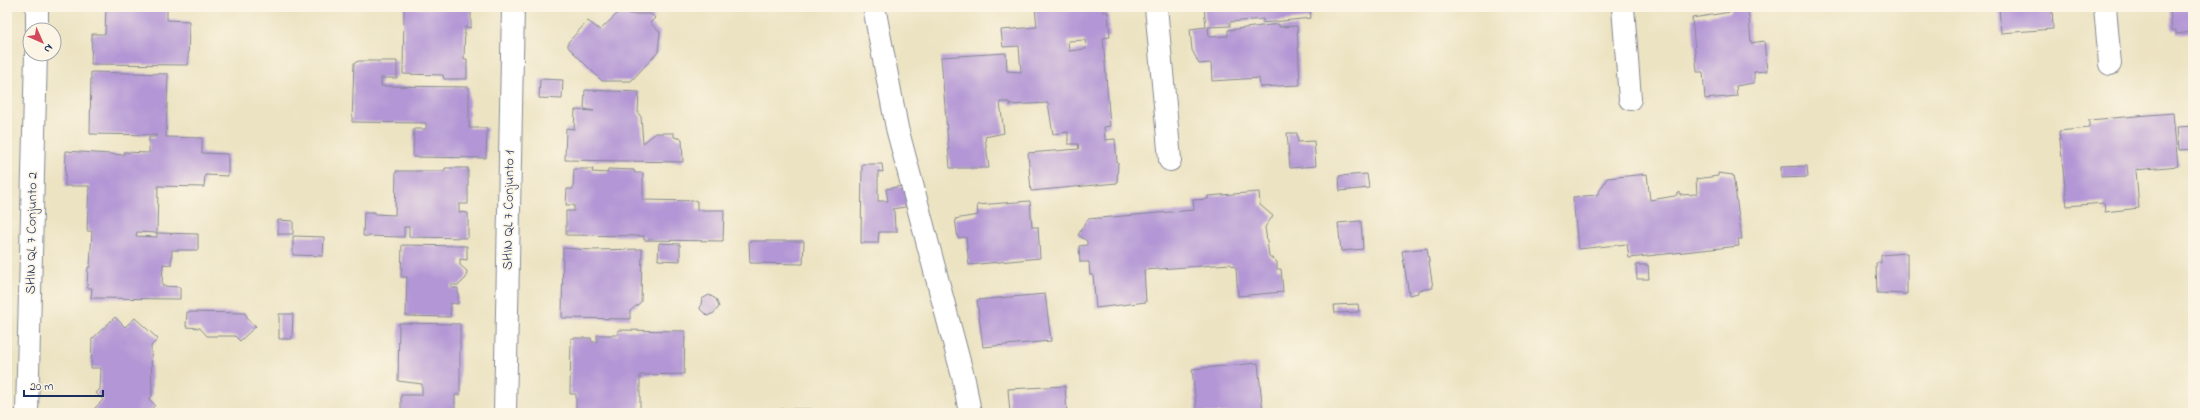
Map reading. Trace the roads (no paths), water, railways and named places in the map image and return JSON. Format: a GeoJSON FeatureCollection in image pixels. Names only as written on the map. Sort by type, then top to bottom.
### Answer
{"type":"FeatureCollection","features":[{"type":"Feature","properties":{"kind":"street"},"geometry":{"type":"LineString","coordinates":[[37,7],[37,22]]}},
{"type":"Feature","properties":{"kind":"street","name":"SHIN QL 7 Conjunto 1"},"geometry":{"type":"LineString","coordinates":[[505,413],[513,7]]}},
{"type":"Feature","properties":{"kind":"street"},"geometry":{"type":"LineString","coordinates":[[874,7],[897,128],[964,380],[970,413]]}},
{"type":"Feature","properties":{"kind":"street"},"geometry":{"type":"LineString","coordinates":[[1156,7],[1170,160]]}},
{"type":"Feature","properties":{"kind":"street"},"geometry":{"type":"LineString","coordinates":[[1623,7],[1630,99]]}},
{"type":"Feature","properties":{"kind":"street"},"geometry":{"type":"LineString","coordinates":[[2105,7],[2110,64]]}},
{"type":"Feature","properties":{"kind":"street","name":"SHIN QL 7 Conjunto 2"},"geometry":{"type":"LineString","coordinates":[[27,413],[36,62]]}}]}
